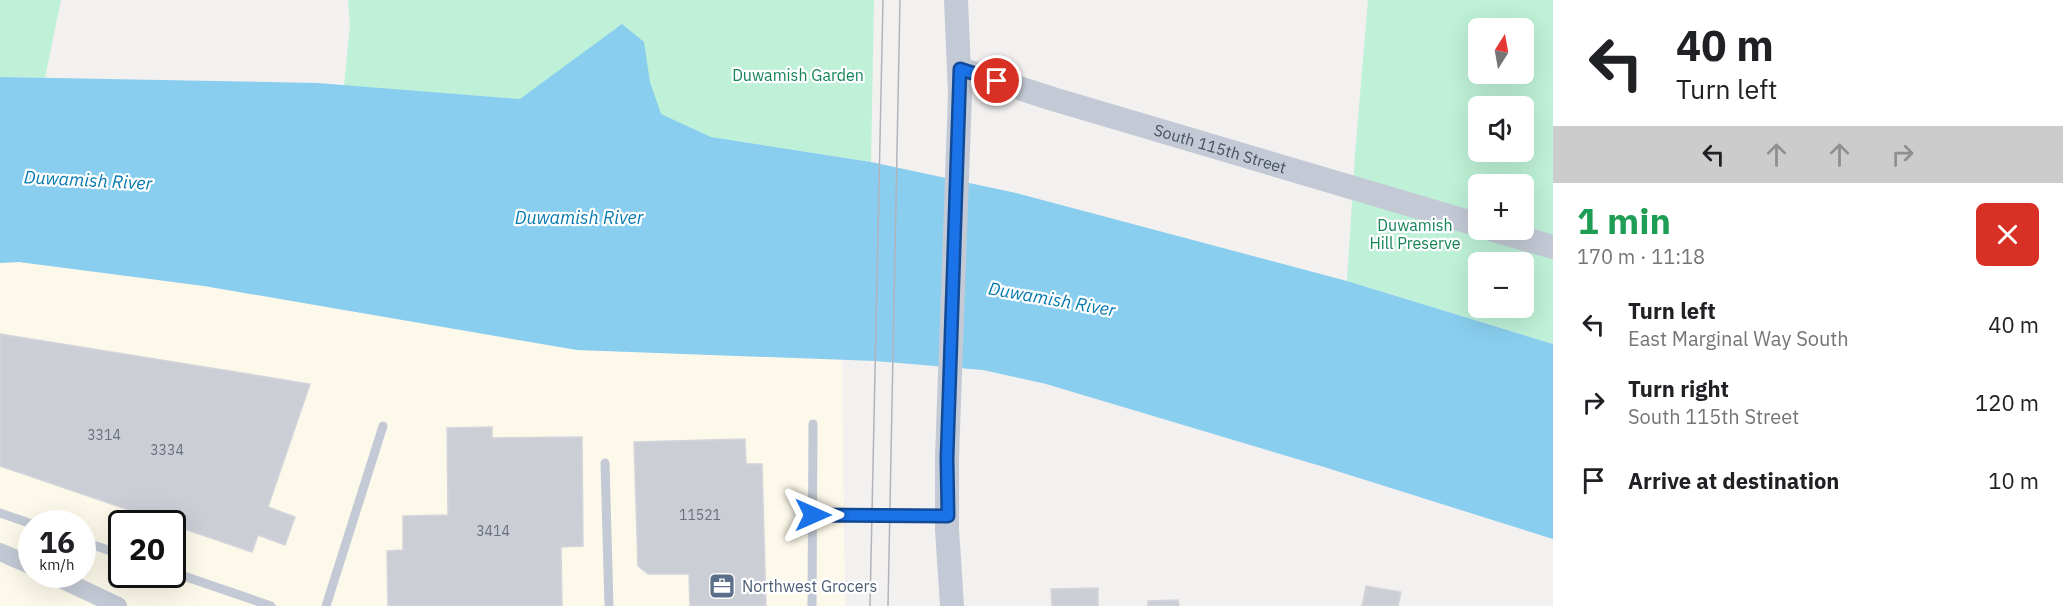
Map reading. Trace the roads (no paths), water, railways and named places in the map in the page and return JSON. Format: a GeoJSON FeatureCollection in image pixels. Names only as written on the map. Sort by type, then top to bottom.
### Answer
{"type":"FeatureCollection","features":[{"type":"Feature","properties":{"kind":"street"},"geometry":{"type":"LineString","coordinates":[[952,606],[947,458],[960,94],[956,0]]}},
{"type":"Feature","properties":{"kind":"street","name":"South 115th Street"},"geometry":{"type":"LineString","coordinates":[[960,69],[1053,99],[1468,222]]}},
{"type":"Feature","properties":{"kind":"street"},"geometry":{"type":"LineString","coordinates":[[1528,240],[1553,247]]}},
{"type":"Feature","properties":{"kind":"street"},"geometry":{"type":"LineString","coordinates":[[0,552],[18,560]]}},
{"type":"Feature","properties":{"kind":"street"},"geometry":{"type":"LineString","coordinates":[[80,588],[118,606]]}},
{"type":"Feature","properties":{"kind":"lane"},"geometry":{"type":"LineString","coordinates":[[812,606],[813,424]]}},
{"type":"Feature","properties":{"kind":"lane"},"geometry":{"type":"LineString","coordinates":[[326,606],[383,426]]}},
{"type":"Feature","properties":{"kind":"lane"},"geometry":{"type":"LineString","coordinates":[[605,463],[609,606]]}},
{"type":"Feature","properties":{"kind":"lane"},"geometry":{"type":"LineString","coordinates":[[0,513],[18,519]]}},
{"type":"Feature","properties":{"kind":"lane"},"geometry":{"type":"LineString","coordinates":[[813,515],[948,516]]}},
{"type":"Feature","properties":{"kind":"lane"},"geometry":{"type":"LineString","coordinates":[[186,577],[271,606]]}},
{"type":"Feature","properties":{"kind":"water","name":"Duwamish River"},"geometry":{"type":"Polygon","coordinates":[[[622,24],[644,42],[650,82],[661,114],[711,137],[871,162],[1016,193],[1347,281],[1553,344],[1553,539],[1324,467],[1046,384],[983,370],[875,361],[577,350],[204,286],[19,262],[0,263],[0,77],[317,83],[520,99],[622,24]]]}},
{"type":"Feature","properties":{"kind":"tram line"},"geometry":{"type":"LineString","coordinates":[[870,606],[883,0]]}},
{"type":"Feature","properties":{"kind":"tram line"},"geometry":{"type":"LineString","coordinates":[[888,606],[900,0]]}},
{"type":"Feature","properties":{"kind":"place","name":"Northwest Grocers"},"geometry":{"type":"Point","coordinates":[722,586]}},
{"type":"Feature","properties":{"kind":"park label","name":"Duwamish Garden"},"geometry":{"type":"Point","coordinates":[798,75]}},
{"type":"Feature","properties":{"kind":"park label","name":"Duwamish Hill Preserve"},"geometry":{"type":"Point","coordinates":[1415,234]}}]}
